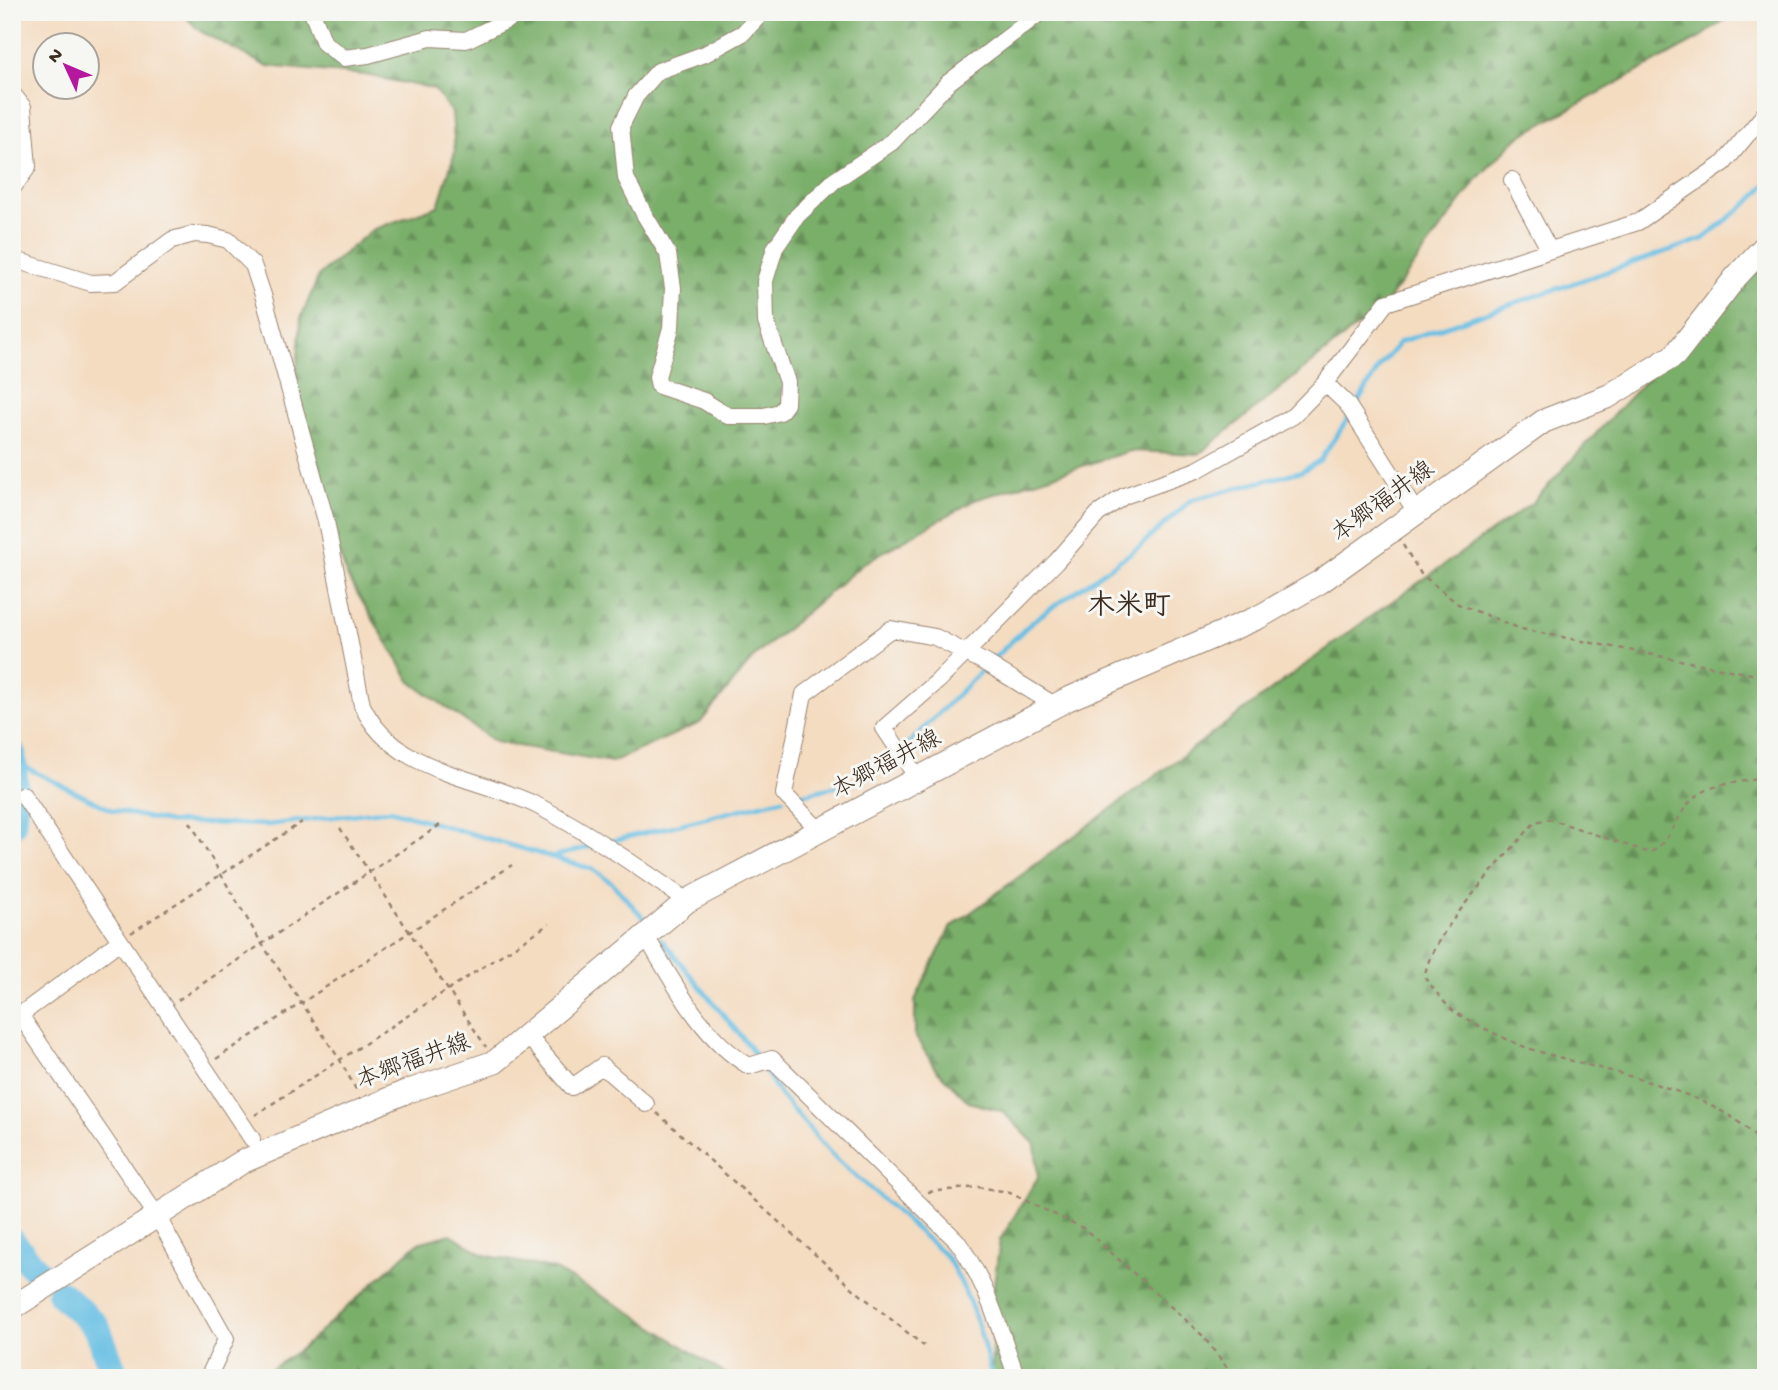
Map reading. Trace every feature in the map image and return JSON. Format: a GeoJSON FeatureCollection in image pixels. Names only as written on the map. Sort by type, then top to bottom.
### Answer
{"type":"FeatureCollection","features":[{"type":"Feature","properties":{"kind":"main road","name":"本郷福井線"},"geometry":{"type":"LineString","coordinates":[[12,1308],[242,1162],[366,1109],[495,1062],[687,901],[1056,706],[1134,669],[1259,617],[1320,582],[1544,421],[1609,396],[1675,355],[1736,276],[1766,245]]}},
{"type":"Feature","properties":{"kind":"street"},"geometry":{"type":"LineString","coordinates":[[312,12],[324,43],[344,58],[430,38],[466,40],[524,12]]}},
{"type":"Feature","properties":{"kind":"street"},"geometry":{"type":"LineString","coordinates":[[755,12],[757,18],[743,33],[705,54],[658,71],[636,96],[621,126],[626,178],[668,254],[670,265],[673,288],[671,328],[657,376],[659,386],[684,397],[704,401],[728,416],[764,416],[780,412],[786,404],[787,382],[766,322],[765,281],[775,248],[797,216],[834,181],[892,142],[949,82],[1041,12]]}},
{"type":"Feature","properties":{"kind":"street"},"geometry":{"type":"LineString","coordinates":[[12,93],[23,107],[28,167],[12,189]]}},
{"type":"Feature","properties":{"kind":"street"},"geometry":{"type":"LineString","coordinates":[[918,779],[884,728],[1056,562],[1098,514],[1124,496],[1198,470],[1293,416],[1325,383],[1386,303],[1639,222],[1724,163],[1766,112]]}},
{"type":"Feature","properties":{"kind":"street"},"geometry":{"type":"LineString","coordinates":[[1512,180],[1549,249]]}},
{"type":"Feature","properties":{"kind":"street"},"geometry":{"type":"LineString","coordinates":[[12,259],[91,283],[115,282],[172,240],[194,234],[228,240],[253,265],[264,298],[326,521],[362,705],[370,722],[401,752],[534,805],[581,829],[687,901]]}},
{"type":"Feature","properties":{"kind":"street"},"geometry":{"type":"LineString","coordinates":[[1325,383],[1347,404],[1416,512]]}},
{"type":"Feature","properties":{"kind":"street"},"geometry":{"type":"LineString","coordinates":[[820,831],[783,794],[804,694],[891,629],[935,637],[1056,706]]}},
{"type":"Feature","properties":{"kind":"street"},"geometry":{"type":"LineString","coordinates":[[23,795],[252,1139]]}},
{"type":"Feature","properties":{"kind":"street"},"geometry":{"type":"LineString","coordinates":[[645,935],[702,1026],[726,1052],[749,1066],[772,1059],[957,1241],[973,1262],[1017,1378]]}},
{"type":"Feature","properties":{"kind":"street"},"geometry":{"type":"LineString","coordinates":[[120,941],[17,1015],[157,1216],[226,1339],[208,1378]]}},
{"type":"Feature","properties":{"kind":"street"},"geometry":{"type":"LineString","coordinates":[[527,1035],[572,1087],[602,1066],[646,1104]]}},
{"type":"Feature","properties":{"kind":"path"},"geometry":{"type":"LineString","coordinates":[[1393,527],[1421,574],[1458,604],[1521,629],[1766,677]]}},
{"type":"Feature","properties":{"kind":"path"},"geometry":{"type":"LineString","coordinates":[[1766,778],[1722,784],[1693,799],[1664,844],[1650,853],[1550,819],[1535,822],[1446,927],[1425,966],[1425,978],[1456,1013],[1524,1046],[1613,1074],[1642,1079],[1697,1099],[1736,1120],[1759,1138],[1766,1152]]}},
{"type":"Feature","properties":{"kind":"path"},"geometry":{"type":"LineString","coordinates":[[190,822],[262,944],[340,1060],[366,1109]]}},
{"type":"Feature","properties":{"kind":"path"},"geometry":{"type":"LineString","coordinates":[[120,941],[302,822]]}},
{"type":"Feature","properties":{"kind":"path"},"geometry":{"type":"LineString","coordinates":[[165,1009],[443,824]]}},
{"type":"Feature","properties":{"kind":"path"},"geometry":{"type":"LineString","coordinates":[[340,828],[495,1062]]}},
{"type":"Feature","properties":{"kind":"path"},"geometry":{"type":"LineString","coordinates":[[204,1067],[512,865]]}},
{"type":"Feature","properties":{"kind":"path"},"geometry":{"type":"LineString","coordinates":[[242,1124],[549,924]]}},
{"type":"Feature","properties":{"kind":"path"},"geometry":{"type":"LineString","coordinates":[[646,1104],[924,1346]]}},
{"type":"Feature","properties":{"kind":"path"},"geometry":{"type":"LineString","coordinates":[[912,1195],[978,1187],[1008,1192],[1085,1228],[1202,1335],[1235,1378]]}},
{"type":"Feature","properties":{"kind":"green space"},"geometry":{"type":"Polygon","coordinates":[[[181,12],[1735,12],[1700,38],[1518,137],[1479,177],[1386,303],[1199,454],[1130,451],[975,500],[864,563],[754,657],[700,723],[612,762],[495,742],[411,682],[348,578],[293,422],[301,318],[319,275],[372,230],[438,206],[455,152],[452,113],[434,89],[365,75],[266,66],[200,31],[181,12]]]}},
{"type":"Feature","properties":{"kind":"green space"},"geometry":{"type":"Polygon","coordinates":[[[1766,250],[1766,1378],[992,1378],[992,1299],[1000,1240],[1038,1177],[1035,1144],[1002,1111],[969,1102],[936,1069],[915,1036],[915,1000],[950,928],[1374,614],[1532,503],[1766,250]]]}},
{"type":"Feature","properties":{"kind":"green space"},"geometry":{"type":"Polygon","coordinates":[[[451,1234],[484,1255],[553,1269],[634,1314],[731,1378],[258,1378],[302,1348],[418,1243],[451,1234]]]}},
{"type":"Feature","properties":{"kind":"waterway"},"geometry":{"type":"LineString","coordinates":[[1354,409],[1380,366],[1400,342],[1703,239],[1753,199],[1766,184]]}},
{"type":"Feature","properties":{"kind":"waterway"},"geometry":{"type":"LineString","coordinates":[[991,661],[1033,621],[1139,547],[1191,500],[1302,471],[1320,460],[1349,417]]}},
{"type":"Feature","properties":{"kind":"waterway"},"geometry":{"type":"LineString","coordinates":[[792,797],[863,780],[888,764],[985,667]]}},
{"type":"Feature","properties":{"kind":"waterway"},"geometry":{"type":"LineString","coordinates":[[12,754],[15,793],[12,824]]}},
{"type":"Feature","properties":{"kind":"waterway"},"geometry":{"type":"LineString","coordinates":[[13,756],[29,769],[112,810],[169,822],[267,825],[390,810],[592,869],[611,882],[650,925]]}},
{"type":"Feature","properties":{"kind":"waterway"},"geometry":{"type":"LineString","coordinates":[[608,842],[783,799]]}},
{"type":"Feature","properties":{"kind":"waterway"},"geometry":{"type":"LineString","coordinates":[[556,856],[596,845]]}},
{"type":"Feature","properties":{"kind":"waterway"},"geometry":{"type":"LineString","coordinates":[[661,939],[749,1046],[781,1096],[831,1154],[946,1256],[974,1315],[992,1378]]}},
{"type":"Feature","properties":{"kind":"waterway"},"geometry":{"type":"LineString","coordinates":[[12,1242],[40,1275]]}},
{"type":"Feature","properties":{"kind":"waterway"},"geometry":{"type":"LineString","coordinates":[[61,1294],[96,1326],[116,1378]]}},
{"type":"Feature","properties":{"kind":"district","name":"木米町"},"geometry":{"type":"Point","coordinates":[1129,607]}}]}
